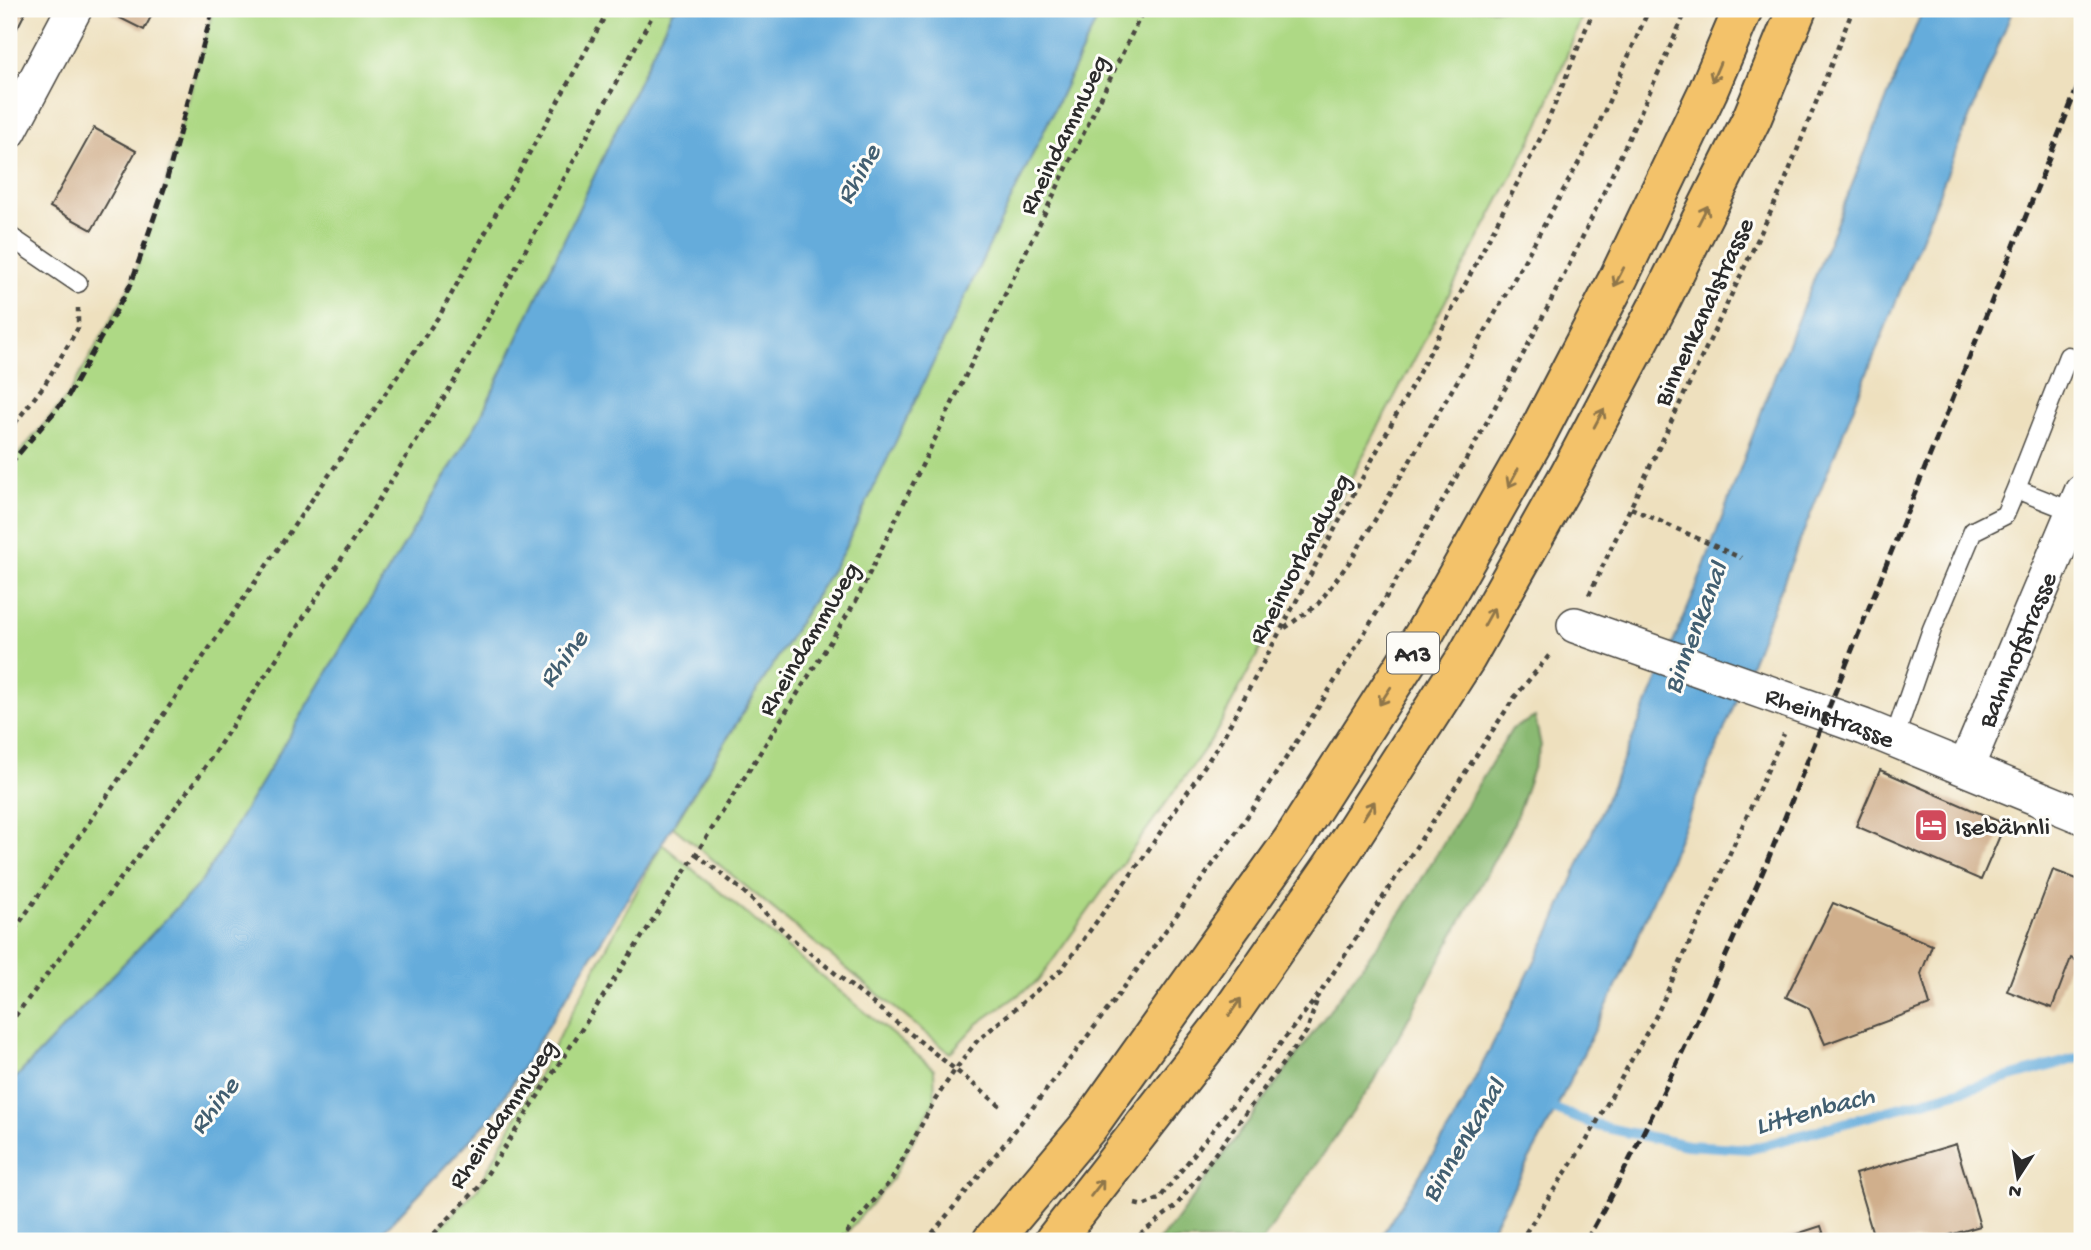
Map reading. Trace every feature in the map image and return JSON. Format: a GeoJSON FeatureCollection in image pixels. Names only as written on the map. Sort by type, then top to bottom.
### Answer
{"type":"FeatureCollection","features":[{"type":"Feature","properties":{"kind":"highway","name":"A13"},"geometry":{"type":"LineString","coordinates":[[992,1241],[1088,1127],[1284,852],[1423,636],[1534,440],[1613,288],[1708,92],[1743,9]]}},
{"type":"Feature","properties":{"kind":"highway","name":"A13"},"geometry":{"type":"LineString","coordinates":[[1054,1241],[1221,1027],[1332,867],[1466,658],[1570,473],[1660,302],[1752,118],[1797,9]]}},
{"type":"Feature","properties":{"kind":"street"},"geometry":{"type":"LineString","coordinates":[[9,131],[74,9]]}},
{"type":"Feature","properties":{"kind":"street","name":"Bahnhofstrasse"},"geometry":{"type":"LineString","coordinates":[[1966,767],[2078,502]]}},
{"type":"Feature","properties":{"kind":"street","name":"Rheinstrasse"},"geometry":{"type":"LineString","coordinates":[[1575,625],[1894,739],[2082,816]]}},
{"type":"Feature","properties":{"kind":"lane"},"geometry":{"type":"LineString","coordinates":[[9,236],[78,283]]}},
{"type":"Feature","properties":{"kind":"lane"},"geometry":{"type":"LineString","coordinates":[[1894,739],[1932,629],[1973,531],[2004,515],[2068,356],[2082,362]]}},
{"type":"Feature","properties":{"kind":"lane"},"geometry":{"type":"LineString","coordinates":[[2016,489],[2078,502]]}},
{"type":"Feature","properties":{"kind":"path"},"geometry":{"type":"LineString","coordinates":[[9,938],[441,313],[609,9]]}},
{"type":"Feature","properties":{"kind":"path"},"geometry":{"type":"LineString","coordinates":[[9,1024],[197,779],[456,380],[656,9]]}},
{"type":"Feature","properties":{"kind":"path","name":"Rheindammweg"},"geometry":{"type":"LineString","coordinates":[[427,1241],[478,1188],[696,854],[856,601],[1144,9]]}},
{"type":"Feature","properties":{"kind":"path","name":"Rheinvorlandweg"},"geometry":{"type":"LineString","coordinates":[[840,1241],[892,1179],[935,1100],[977,1041],[1062,969],[1145,855],[1220,743],[1437,339],[1543,133],[1594,9]]}},
{"type":"Feature","properties":{"kind":"path"},"geometry":{"type":"LineString","coordinates":[[1282,630],[1318,604],[1374,523],[1462,373],[1594,135],[1649,9]]}},
{"type":"Feature","properties":{"kind":"path"},"geometry":{"type":"LineString","coordinates":[[926,1241],[1023,1123],[1160,938],[1258,800],[1348,659],[1529,344],[1640,114],[1687,9]]}},
{"type":"Feature","properties":{"kind":"path","name":"Binnenkanalstrasse"},"geometry":{"type":"LineString","coordinates":[[1575,625],[1783,186],[1853,9]]}},
{"type":"Feature","properties":{"kind":"path"},"geometry":{"type":"LineString","coordinates":[[9,431],[45,384],[78,328],[78,283]]}},
{"type":"Feature","properties":{"kind":"path"},"geometry":{"type":"LineString","coordinates":[[1631,508],[1741,558]]}},
{"type":"Feature","properties":{"kind":"path"},"geometry":{"type":"LineString","coordinates":[[1135,1203],[1143,1206],[1159,1199],[1320,993],[1514,698],[1575,625]]}},
{"type":"Feature","properties":{"kind":"path"},"geometry":{"type":"LineString","coordinates":[[1520,1241],[1587,1140],[1657,1014],[1792,703]]}},
{"type":"Feature","properties":{"kind":"path"},"geometry":{"type":"LineString","coordinates":[[696,854],[743,890],[790,937],[1003,1108]]}},
{"type":"Feature","properties":{"kind":"path"},"geometry":{"type":"LineString","coordinates":[[1132,1241],[1176,1206],[1307,1031],[1320,993]]}},
{"type":"Feature","properties":{"kind":"green space"},"geometry":{"type":"Polygon","coordinates":[[[213,9],[673,9],[479,420],[202,881],[9,1085],[9,465],[68,396],[131,284],[165,186],[213,9]]]}},
{"type":"Feature","properties":{"kind":"green space"},"geometry":{"type":"Polygon","coordinates":[[[1102,9],[1585,9],[1538,127],[1214,736],[1038,981],[976,1025],[950,1053],[673,827],[843,552],[1102,9]]]}},
{"type":"Feature","properties":{"kind":"green space"},"geometry":{"type":"Polygon","coordinates":[[[1535,717],[1541,746],[1514,823],[1374,1082],[1262,1241],[1158,1241],[1171,1227],[1403,910],[1512,729],[1535,717]]]}},
{"type":"Feature","properties":{"kind":"green space"},"geometry":{"type":"Polygon","coordinates":[[[662,844],[934,1069],[935,1100],[892,1179],[840,1241],[427,1241],[478,1188],[662,844]]]}},
{"type":"Feature","properties":{"kind":"water","name":"Rhine"},"geometry":{"type":"Polygon","coordinates":[[[673,9],[1102,9],[843,552],[491,1118],[374,1241],[9,1241],[9,1085],[202,881],[479,420],[673,9]]]}},
{"type":"Feature","properties":{"kind":"water","name":"Binnenkanal"},"geometry":{"type":"Polygon","coordinates":[[[1923,9],[2013,9],[1723,733],[1621,977],[1547,1127],[1485,1241],[1378,1241],[1452,1124],[1552,927],[1693,596],[1772,383],[1923,9]]]}},
{"type":"Feature","properties":{"kind":"building"},"geometry":{"type":"Polygon","coordinates":[[[9,9],[27,9],[9,44],[9,9]]]}},
{"type":"Feature","properties":{"kind":"building"},"geometry":{"type":"Polygon","coordinates":[[[114,9],[155,9],[144,30],[112,14],[114,9]]]}},
{"type":"Feature","properties":{"kind":"building"},"geometry":{"type":"Polygon","coordinates":[[[94,128],[136,151],[92,230],[50,207],[94,128]]]}},
{"type":"Feature","properties":{"kind":"building","name":"Isebähnli"},"geometry":{"type":"Polygon","coordinates":[[[1880,770],[2005,824],[1981,880],[1856,826],[1880,770]]]}},
{"type":"Feature","properties":{"kind":"building"},"geometry":{"type":"Polygon","coordinates":[[[2053,870],[2082,881],[2082,963],[2071,958],[2052,1008],[2007,991],[2053,870]]]}},
{"type":"Feature","properties":{"kind":"building"},"geometry":{"type":"Polygon","coordinates":[[[1833,903],[1932,945],[1921,974],[1930,1005],[1825,1044],[1809,1008],[1786,997],[1833,903]]]}},
{"type":"Feature","properties":{"kind":"building"},"geometry":{"type":"Polygon","coordinates":[[[1956,1144],[1980,1226],[1930,1241],[1875,1241],[1855,1174],[1956,1144]]]}},
{"type":"Feature","properties":{"kind":"building"},"geometry":{"type":"Polygon","coordinates":[[[1821,1226],[1826,1241],[1775,1241],[1821,1226]]]}},
{"type":"Feature","properties":{"kind":"waterway","name":"Littenbach"},"geometry":{"type":"LineString","coordinates":[[1544,1105],[1598,1126],[1687,1145],[1751,1149],[2082,1057]]}},
{"type":"Feature","properties":{"kind":"railway"},"geometry":{"type":"LineString","coordinates":[[9,465],[68,396],[131,284],[165,186],[213,9]]}},
{"type":"Feature","properties":{"kind":"railway"},"geometry":{"type":"LineString","coordinates":[[1586,1241],[1659,1101],[1767,862],[2082,76]]}},
{"type":"Feature","properties":{"kind":"place","name":"Isebähnli"},"geometry":{"type":"Point","coordinates":[1931,825]}}]}
